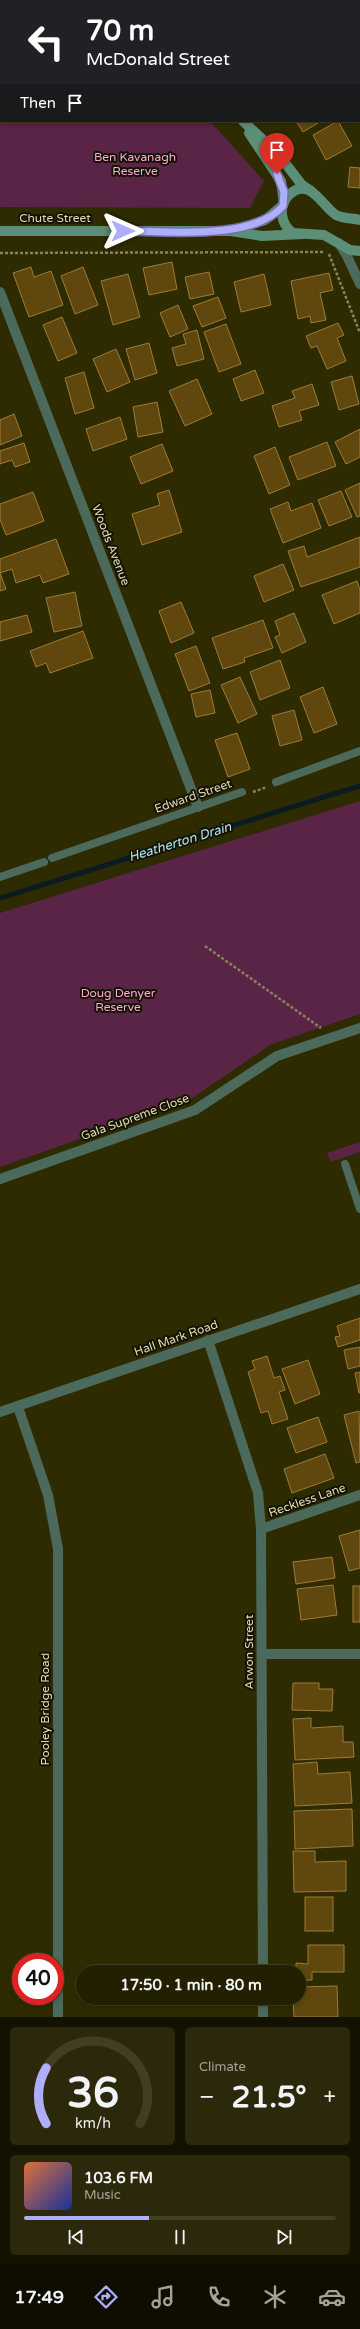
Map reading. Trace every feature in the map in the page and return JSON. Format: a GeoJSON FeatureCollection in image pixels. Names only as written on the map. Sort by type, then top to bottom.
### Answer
{"type":"FeatureCollection","features":[{"type":"Feature","properties":{"kind":"street"},"geometry":{"type":"LineString","coordinates":[[243,122],[279,155],[302,185],[320,197],[336,214],[358,219]]}},
{"type":"Feature","properties":{"kind":"street"},"geometry":{"type":"LineString","coordinates":[[243,122],[281,181],[283,204],[282,217],[288,228],[293,233],[303,234]]}},
{"type":"Feature","properties":{"kind":"street","name":"Chute Street"},"geometry":{"type":"LineString","coordinates":[[231,231],[265,220],[295,191],[311,191]]}},
{"type":"Feature","properties":{"kind":"street","name":"Chute Street"},"geometry":{"type":"LineString","coordinates":[[0,231],[231,231],[262,236],[303,234],[324,235],[337,241],[350,250],[360,251]]}},
{"type":"Feature","properties":{"kind":"street"},"geometry":{"type":"LineString","coordinates":[[337,241],[347,256],[360,284]]}},
{"type":"Feature","properties":{"kind":"street","name":"Woods Avenue"},"geometry":{"type":"LineString","coordinates":[[0,292],[198,807]]}},
{"type":"Feature","properties":{"kind":"street","name":"Gala Supreme Close"},"geometry":{"type":"LineString","coordinates":[[0,1179],[195,1110],[277,1056],[360,1028]]}},
{"type":"Feature","properties":{"kind":"street","name":"Hall Mark Road"},"geometry":{"type":"LineString","coordinates":[[0,1412],[18,1408],[208,1340],[360,1289]]}},
{"type":"Feature","properties":{"kind":"street","name":"Arwon Street"},"geometry":{"type":"LineString","coordinates":[[208,1340],[258,1493],[262,1529],[263,1965]]}},
{"type":"Feature","properties":{"kind":"street","name":"Pooley Bridge Road"},"geometry":{"type":"LineString","coordinates":[[18,1408],[48,1495],[58,1549],[58,2017]]}},
{"type":"Feature","properties":{"kind":"street","name":"Reckless Lane"},"geometry":{"type":"LineString","coordinates":[[262,1529],[360,1495]]}},
{"type":"Feature","properties":{"kind":"street"},"geometry":{"type":"LineString","coordinates":[[262,1654],[360,1654]]}},
{"type":"Feature","properties":{"kind":"street"},"geometry":{"type":"LineString","coordinates":[[263,2005],[263,2017]]}},
{"type":"Feature","properties":{"kind":"lane"},"geometry":{"type":"LineString","coordinates":[[276,782],[360,751]]}},
{"type":"Feature","properties":{"kind":"lane","name":"Edward Street"},"geometry":{"type":"LineString","coordinates":[[52,858],[242,792]]}},
{"type":"Feature","properties":{"kind":"lane"},"geometry":{"type":"LineString","coordinates":[[0,876],[44,862]]}},
{"type":"Feature","properties":{"kind":"lane"},"geometry":{"type":"LineString","coordinates":[[345,1164],[360,1209]]}},
{"type":"Feature","properties":{"kind":"path"},"geometry":{"type":"LineString","coordinates":[[0,253],[328,252],[360,334]]}},
{"type":"Feature","properties":{"kind":"path","name":"Edward Street"},"geometry":{"type":"LineString","coordinates":[[242,792],[243,795],[277,784],[276,782]]}},
{"type":"Feature","properties":{"kind":"path"},"geometry":{"type":"LineString","coordinates":[[205,946],[334,1036]]}},
{"type":"Feature","properties":{"kind":"green space","name":"Ben Kavanagh Reserve"},"geometry":{"type":"Polygon","coordinates":[[[0,122],[211,122],[264,181],[250,208],[0,207],[0,122]]]}},
{"type":"Feature","properties":{"kind":"green space","name":"Doug Denyer Reserve"},"geometry":{"type":"Polygon","coordinates":[[[360,801],[360,1014],[270,1045],[188,1101],[0,1167],[0,913],[360,801]]]}},
{"type":"Feature","properties":{"kind":"green space"},"geometry":{"type":"Polygon","coordinates":[[[360,1142],[360,1152],[331,1162],[327,1153],[360,1142]]]}},
{"type":"Feature","properties":{"kind":"building"},"geometry":{"type":"Polygon","coordinates":[[[297,122],[318,122],[318,123],[303,132],[297,122]]]}},
{"type":"Feature","properties":{"kind":"building"},"geometry":{"type":"Polygon","coordinates":[[[339,122],[352,146],[326,160],[313,135],[339,122]]]}},
{"type":"Feature","properties":{"kind":"building"},"geometry":{"type":"Polygon","coordinates":[[[350,167],[360,168],[360,188],[348,187],[350,167]]]}},
{"type":"Feature","properties":{"kind":"building"},"geometry":{"type":"Polygon","coordinates":[[[172,262],[177,289],[149,295],[143,268],[172,262]]]}},
{"type":"Feature","properties":{"kind":"building"},"geometry":{"type":"Polygon","coordinates":[[[31,267],[34,277],[51,271],[63,305],[29,317],[13,273],[31,267]]]}},
{"type":"Feature","properties":{"kind":"building"},"geometry":{"type":"Polygon","coordinates":[[[83,267],[98,305],[75,314],[61,276],[83,267]]]}},
{"type":"Feature","properties":{"kind":"building"},"geometry":{"type":"Polygon","coordinates":[[[209,272],[214,294],[190,299],[185,277],[209,272]]]}},
{"type":"Feature","properties":{"kind":"building"},"geometry":{"type":"Polygon","coordinates":[[[329,273],[333,290],[320,293],[326,320],[311,323],[310,316],[298,319],[291,281],[329,273]]]}},
{"type":"Feature","properties":{"kind":"building"},"geometry":{"type":"Polygon","coordinates":[[[128,274],[140,317],[113,325],[101,281],[128,274]]]}},
{"type":"Feature","properties":{"kind":"building"},"geometry":{"type":"Polygon","coordinates":[[[264,274],[271,305],[241,312],[234,282],[264,274]]]}},
{"type":"Feature","properties":{"kind":"building"},"geometry":{"type":"Polygon","coordinates":[[[218,297],[226,318],[202,327],[193,306],[218,297]]]}},
{"type":"Feature","properties":{"kind":"building"},"geometry":{"type":"Polygon","coordinates":[[[178,305],[188,329],[170,337],[160,313],[178,305]]]}},
{"type":"Feature","properties":{"kind":"building"},"geometry":{"type":"Polygon","coordinates":[[[62,317],[77,353],[58,361],[43,325],[62,317]]]}},
{"type":"Feature","properties":{"kind":"building"},"geometry":{"type":"Polygon","coordinates":[[[338,323],[344,335],[337,338],[346,361],[327,369],[317,346],[311,348],[306,336],[338,323]]]}},
{"type":"Feature","properties":{"kind":"building"},"geometry":{"type":"Polygon","coordinates":[[[226,324],[241,364],[219,372],[204,332],[226,324]]]}},
{"type":"Feature","properties":{"kind":"building"},"geometry":{"type":"Polygon","coordinates":[[[197,330],[204,359],[177,366],[172,348],[186,344],[183,334],[197,330]]]}},
{"type":"Feature","properties":{"kind":"building"},"geometry":{"type":"Polygon","coordinates":[[[149,343],[157,373],[135,380],[126,349],[149,343]]]}},
{"type":"Feature","properties":{"kind":"building"},"geometry":{"type":"Polygon","coordinates":[[[116,349],[130,382],[107,392],[93,359],[116,349]]]}},
{"type":"Feature","properties":{"kind":"building"},"geometry":{"type":"Polygon","coordinates":[[[255,370],[264,393],[241,401],[233,379],[255,370]]]}},
{"type":"Feature","properties":{"kind":"building"},"geometry":{"type":"Polygon","coordinates":[[[84,372],[94,408],[75,414],[65,378],[84,372]]]}},
{"type":"Feature","properties":{"kind":"building"},"geometry":{"type":"Polygon","coordinates":[[[352,376],[359,404],[339,410],[331,382],[352,376]]]}},
{"type":"Feature","properties":{"kind":"building"},"geometry":{"type":"Polygon","coordinates":[[[197,379],[212,414],[185,426],[169,391],[197,379]]]}},
{"type":"Feature","properties":{"kind":"building"},"geometry":{"type":"Polygon","coordinates":[[[312,384],[319,405],[299,411],[302,420],[279,427],[272,406],[295,398],[292,391],[312,384]]]}},
{"type":"Feature","properties":{"kind":"building"},"geometry":{"type":"Polygon","coordinates":[[[157,402],[163,432],[138,437],[133,407],[157,402]]]}},
{"type":"Feature","properties":{"kind":"building"},"geometry":{"type":"Polygon","coordinates":[[[14,414],[22,436],[0,445],[0,420],[14,414]]]}},
{"type":"Feature","properties":{"kind":"building"},"geometry":{"type":"Polygon","coordinates":[[[120,417],[127,439],[93,451],[86,429],[120,417]]]}},
{"type":"Feature","properties":{"kind":"building"},"geometry":{"type":"Polygon","coordinates":[[[360,429],[360,457],[346,464],[335,442],[360,429]]]}},
{"type":"Feature","properties":{"kind":"building"},"geometry":{"type":"Polygon","coordinates":[[[327,442],[336,466],[298,480],[289,457],[327,442]]]}},
{"type":"Feature","properties":{"kind":"building"},"geometry":{"type":"Polygon","coordinates":[[[24,443],[30,462],[15,467],[12,460],[0,464],[0,451],[24,443]]]}},
{"type":"Feature","properties":{"kind":"building"},"geometry":{"type":"Polygon","coordinates":[[[162,444],[173,471],[141,484],[130,457],[162,444]]]}},
{"type":"Feature","properties":{"kind":"building"},"geometry":{"type":"Polygon","coordinates":[[[275,447],[290,485],[269,494],[254,456],[275,447]]]}},
{"type":"Feature","properties":{"kind":"building"},"geometry":{"type":"Polygon","coordinates":[[[360,483],[360,516],[357,517],[345,490],[360,483]]]}},
{"type":"Feature","properties":{"kind":"building"},"geometry":{"type":"Polygon","coordinates":[[[169,490],[182,532],[142,545],[132,514],[160,505],[157,494],[169,490]]]}},
{"type":"Feature","properties":{"kind":"building"},"geometry":{"type":"Polygon","coordinates":[[[341,491],[352,517],[329,526],[318,500],[341,491]]]}},
{"type":"Feature","properties":{"kind":"building"},"geometry":{"type":"Polygon","coordinates":[[[33,492],[44,521],[6,535],[0,519],[0,504],[33,492]]]}},
{"type":"Feature","properties":{"kind":"building"},"geometry":{"type":"Polygon","coordinates":[[[288,502],[291,511],[312,503],[321,528],[283,543],[270,509],[288,502]]]}},
{"type":"Feature","properties":{"kind":"building"},"geometry":{"type":"Polygon","coordinates":[[[360,537],[360,567],[301,587],[288,551],[304,546],[307,557],[360,537]]]}},
{"type":"Feature","properties":{"kind":"building"},"geometry":{"type":"Polygon","coordinates":[[[56,539],[69,574],[43,583],[40,575],[16,583],[12,569],[0,573],[0,559],[56,539]]]}},
{"type":"Feature","properties":{"kind":"building"},"geometry":{"type":"Polygon","coordinates":[[[283,564],[294,590],[264,602],[254,576],[283,564]]]}},
{"type":"Feature","properties":{"kind":"building"},"geometry":{"type":"Polygon","coordinates":[[[0,573],[6,589],[0,591],[0,573]]]}},
{"type":"Feature","properties":{"kind":"building"},"geometry":{"type":"Polygon","coordinates":[[[357,581],[360,590],[360,613],[334,624],[322,595],[357,581]]]}},
{"type":"Feature","properties":{"kind":"building"},"geometry":{"type":"Polygon","coordinates":[[[75,592],[82,626],[54,632],[46,598],[75,592]]]}},
{"type":"Feature","properties":{"kind":"building"},"geometry":{"type":"Polygon","coordinates":[[[181,602],[194,633],[171,643],[159,611],[181,602]]]}},
{"type":"Feature","properties":{"kind":"building"},"geometry":{"type":"Polygon","coordinates":[[[294,613],[306,642],[282,653],[275,637],[280,635],[275,621],[294,613]]]}},
{"type":"Feature","properties":{"kind":"building"},"geometry":{"type":"Polygon","coordinates":[[[27,615],[32,632],[0,641],[0,622],[27,615]]]}},
{"type":"Feature","properties":{"kind":"building"},"geometry":{"type":"Polygon","coordinates":[[[263,620],[273,648],[244,658],[245,662],[223,669],[212,638],[263,620]]]}},
{"type":"Feature","properties":{"kind":"building"},"geometry":{"type":"Polygon","coordinates":[[[83,631],[93,658],[50,673],[46,663],[36,667],[30,651],[83,631]]]}},
{"type":"Feature","properties":{"kind":"building"},"geometry":{"type":"Polygon","coordinates":[[[196,646],[210,683],[189,691],[175,654],[196,646]]]}},
{"type":"Feature","properties":{"kind":"building"},"geometry":{"type":"Polygon","coordinates":[[[280,660],[290,688],[260,700],[250,672],[280,660]]]}},
{"type":"Feature","properties":{"kind":"building"},"geometry":{"type":"Polygon","coordinates":[[[240,677],[257,714],[238,723],[221,685],[240,677]]]}},
{"type":"Feature","properties":{"kind":"building"},"geometry":{"type":"Polygon","coordinates":[[[323,687],[337,724],[314,733],[300,697],[323,687]]]}},
{"type":"Feature","properties":{"kind":"building"},"geometry":{"type":"Polygon","coordinates":[[[210,690],[215,713],[196,717],[191,694],[210,690]]]}},
{"type":"Feature","properties":{"kind":"building"},"geometry":{"type":"Polygon","coordinates":[[[294,710],[302,740],[280,746],[272,716],[294,710]]]}},
{"type":"Feature","properties":{"kind":"building"},"geometry":{"type":"Polygon","coordinates":[[[237,733],[250,769],[228,777],[215,740],[237,733]]]}},
{"type":"Feature","properties":{"kind":"building"},"geometry":{"type":"Polygon","coordinates":[[[360,1318],[360,1340],[338,1347],[335,1337],[340,1336],[337,1326],[360,1318]]]}},
{"type":"Feature","properties":{"kind":"building"},"geometry":{"type":"Polygon","coordinates":[[[360,1347],[360,1366],[348,1369],[344,1350],[360,1347]]]}},
{"type":"Feature","properties":{"kind":"building"},"geometry":{"type":"Polygon","coordinates":[[[267,1356],[274,1378],[280,1376],[285,1390],[279,1392],[288,1419],[272,1424],[268,1411],[261,1413],[248,1372],[255,1369],[252,1361],[267,1356]]]}},
{"type":"Feature","properties":{"kind":"building"},"geometry":{"type":"Polygon","coordinates":[[[308,1360],[320,1394],[295,1404],[282,1369],[308,1360]]]}},
{"type":"Feature","properties":{"kind":"building"},"geometry":{"type":"Polygon","coordinates":[[[360,1372],[360,1393],[359,1393],[355,1373],[360,1372]]]}},
{"type":"Feature","properties":{"kind":"building"},"geometry":{"type":"Polygon","coordinates":[[[359,1411],[360,1462],[356,1463],[344,1415],[359,1411]]]}},
{"type":"Feature","properties":{"kind":"building"},"geometry":{"type":"Polygon","coordinates":[[[318,1417],[327,1442],[296,1453],[287,1428],[318,1417]]]}},
{"type":"Feature","properties":{"kind":"building"},"geometry":{"type":"Polygon","coordinates":[[[325,1454],[334,1478],[292,1493],[284,1469],[325,1454]]]}},
{"type":"Feature","properties":{"kind":"building"},"geometry":{"type":"Polygon","coordinates":[[[360,1530],[360,1568],[349,1571],[339,1536],[360,1530]]]}},
{"type":"Feature","properties":{"kind":"building"},"geometry":{"type":"Polygon","coordinates":[[[332,1557],[335,1578],[296,1584],[293,1562],[332,1557]]]}},
{"type":"Feature","properties":{"kind":"building"},"geometry":{"type":"Polygon","coordinates":[[[333,1585],[337,1615],[301,1620],[297,1589],[333,1585]]]}},
{"type":"Feature","properties":{"kind":"building"},"geometry":{"type":"Polygon","coordinates":[[[353,1586],[360,1586],[360,1622],[353,1622],[353,1586]]]}},
{"type":"Feature","properties":{"kind":"building"},"geometry":{"type":"Polygon","coordinates":[[[293,1683],[319,1683],[319,1689],[333,1689],[332,1711],[292,1710],[293,1683]]]}},
{"type":"Feature","properties":{"kind":"building"},"geometry":{"type":"Polygon","coordinates":[[[311,1718],[311,1728],[343,1726],[343,1742],[353,1742],[354,1757],[295,1760],[293,1719],[311,1718]]]}},
{"type":"Feature","properties":{"kind":"building"},"geometry":{"type":"Polygon","coordinates":[[[317,1762],[318,1774],[350,1772],[352,1803],[295,1806],[293,1764],[317,1762]]]}},
{"type":"Feature","properties":{"kind":"building"},"geometry":{"type":"Polygon","coordinates":[[[352,1809],[353,1846],[295,1849],[294,1811],[352,1809]]]}},
{"type":"Feature","properties":{"kind":"building"},"geometry":{"type":"Polygon","coordinates":[[[293,1851],[315,1851],[315,1862],[346,1861],[346,1891],[294,1892],[293,1851]]]}},
{"type":"Feature","properties":{"kind":"building"},"geometry":{"type":"Polygon","coordinates":[[[305,1897],[333,1897],[333,1931],[305,1931],[305,1897]]]}},
{"type":"Feature","properties":{"kind":"building"},"geometry":{"type":"Polygon","coordinates":[[[308,1945],[344,1945],[344,1972],[312,1972],[312,1980],[306,1980],[306,1965],[296,1965],[296,1963],[308,1964],[308,1945]]]}},
{"type":"Feature","properties":{"kind":"building"},"geometry":{"type":"Polygon","coordinates":[[[337,1986],[338,2017],[294,2017],[293,2005],[306,2005],[306,1987],[337,1986]]]}},
{"type":"Feature","properties":{"kind":"waterway","name":"Heatherton Drain"},"geometry":{"type":"LineString","coordinates":[[0,898],[360,786]]}},
{"type":"Feature","properties":{"kind":"route"},"geometry":{"type":"LineString","coordinates":[[123,231],[231,231],[258,224],[274,215],[283,206],[284,192],[277,174]]}}]}
